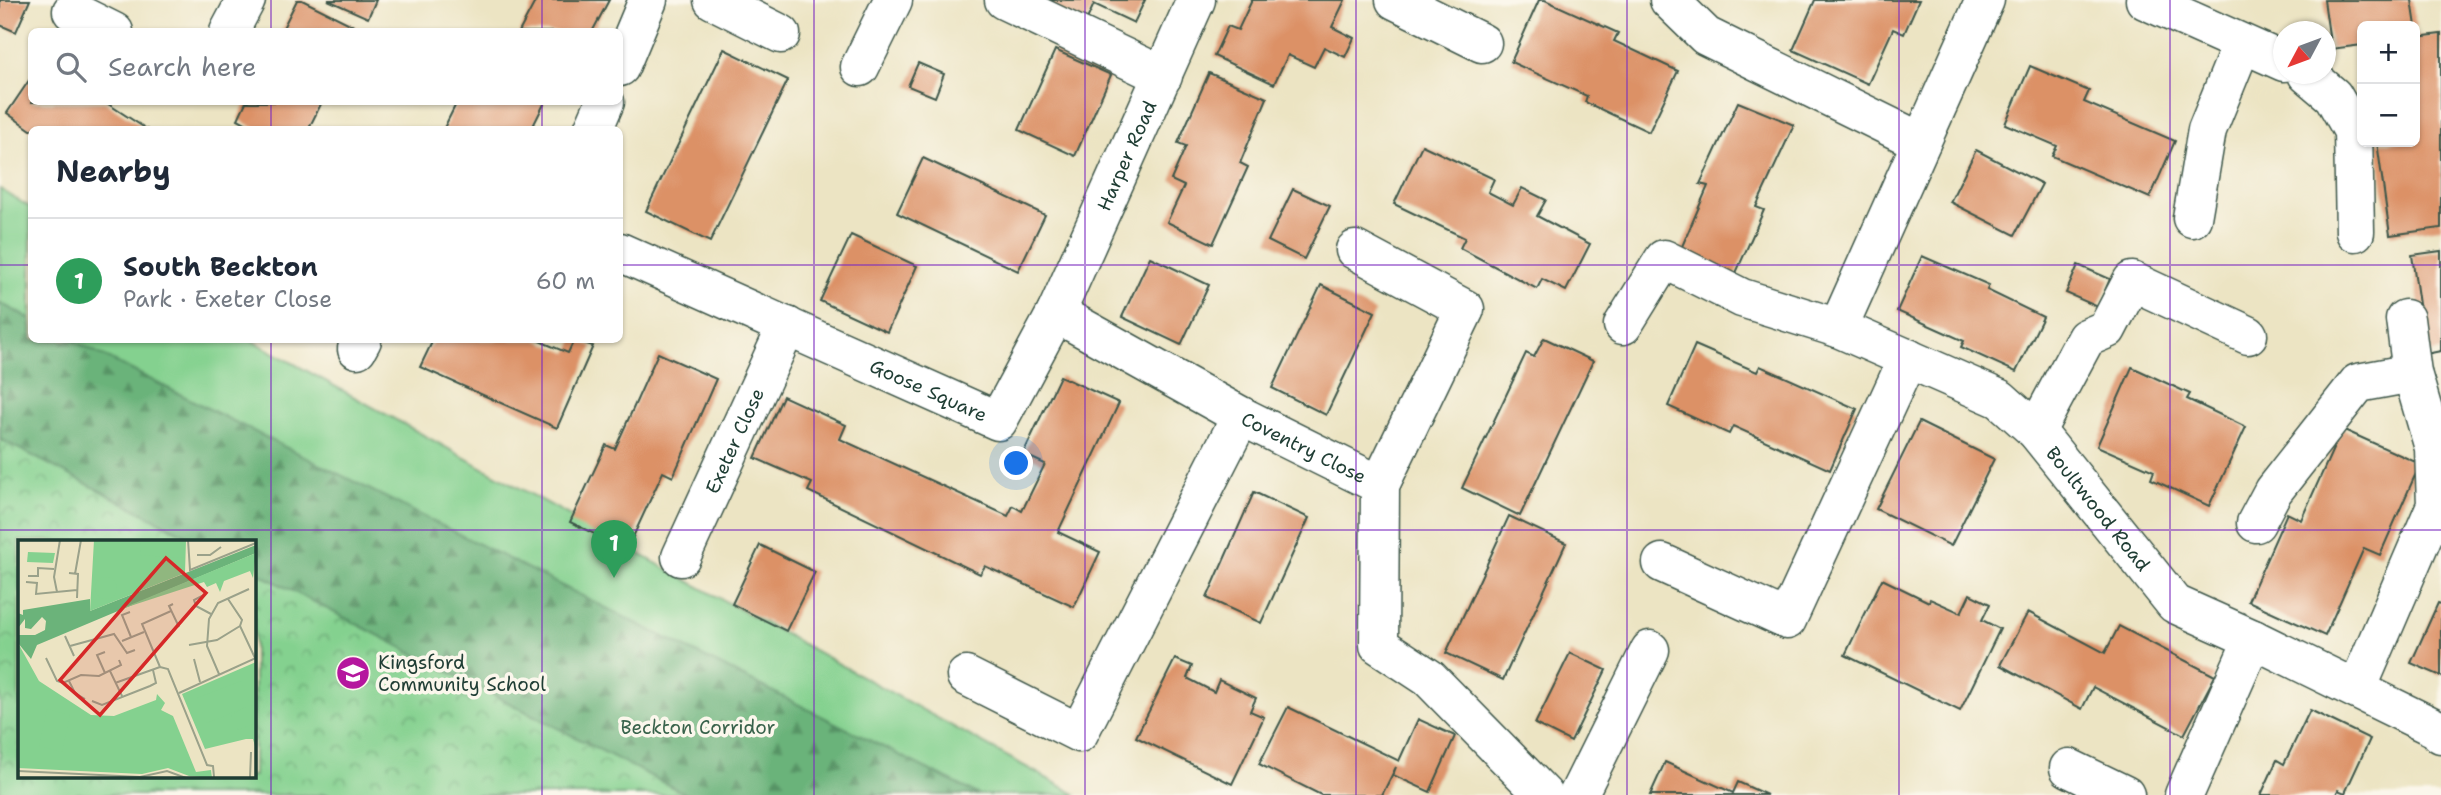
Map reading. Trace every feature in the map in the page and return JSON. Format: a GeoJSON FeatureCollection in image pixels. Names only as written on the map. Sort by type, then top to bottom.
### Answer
{"type":"FeatureCollection","features":[{"type":"Feature","properties":{"kind":"street"},"geometry":{"type":"LineString","coordinates":[[231,28],[246,0]]}},
{"type":"Feature","properties":{"kind":"street"},"geometry":{"type":"LineString","coordinates":[[623,60],[648,0]]}},
{"type":"Feature","properties":{"kind":"street"},"geometry":{"type":"LineString","coordinates":[[713,0],[781,34]]}},
{"type":"Feature","properties":{"kind":"street"},"geometry":{"type":"LineString","coordinates":[[860,67],[893,0]]}},
{"type":"Feature","properties":{"kind":"street"},"geometry":{"type":"LineString","coordinates":[[1004,0],[1163,76]]}},
{"type":"Feature","properties":{"kind":"street","name":"Harper Road"},"geometry":{"type":"LineString","coordinates":[[1056,313],[1196,0]]}},
{"type":"Feature","properties":{"kind":"street"},"geometry":{"type":"LineString","coordinates":[[1395,0],[1482,43]]}},
{"type":"Feature","properties":{"kind":"street"},"geometry":{"type":"LineString","coordinates":[[1669,0],[1706,36],[1922,142]]}},
{"type":"Feature","properties":{"kind":"street"},"geometry":{"type":"LineString","coordinates":[[1838,328],[1985,0]]}},
{"type":"Feature","properties":{"kind":"street"},"geometry":{"type":"LineString","coordinates":[[2145,0],[2273,57]]}},
{"type":"Feature","properties":{"kind":"street"},"geometry":{"type":"LineString","coordinates":[[72,10],[106,28]]}},
{"type":"Feature","properties":{"kind":"street"},"geometry":{"type":"LineString","coordinates":[[2192,218],[2207,130],[2242,44]]}},
{"type":"Feature","properties":{"kind":"street"},"geometry":{"type":"LineString","coordinates":[[2319,84],[2333,96],[2354,131],[2355,232]]}},
{"type":"Feature","properties":{"kind":"street"},"geometry":{"type":"LineString","coordinates":[[595,126],[604,105]]}},
{"type":"Feature","properties":{"kind":"street","name":"Coventry Close"},"geometry":{"type":"LineString","coordinates":[[1056,313],[1241,416],[1380,485],[1465,309],[1355,250]]}},
{"type":"Feature","properties":{"kind":"street"},"geometry":{"type":"LineString","coordinates":[[623,253],[787,326]]}},
{"type":"Feature","properties":{"kind":"street","name":"Boultwood Road"},"geometry":{"type":"LineString","coordinates":[[1623,325],[1664,260],[1742,298],[1838,328],[2000,399],[2036,431],[2175,604],[2357,689],[2439,730],[2441,734]]}},
{"type":"Feature","properties":{"kind":"street"},"geometry":{"type":"LineString","coordinates":[[2036,431],[2086,338],[2107,329],[2132,281],[2248,335]]}},
{"type":"Feature","properties":{"kind":"street","name":"Goose Square"},"geometry":{"type":"LineString","coordinates":[[787,326],[998,421],[1056,313]]}},
{"type":"Feature","properties":{"kind":"street"},"geometry":{"type":"LineString","coordinates":[[2357,689],[2436,505],[2434,447],[2412,373],[2405,319]]}},
{"type":"Feature","properties":{"kind":"street","name":"Exeter Close"},"geometry":{"type":"LineString","coordinates":[[681,557],[787,326]]}},
{"type":"Feature","properties":{"kind":"street"},"geometry":{"type":"LineString","coordinates":[[1662,563],[1787,620],[1908,358]]}},
{"type":"Feature","properties":{"kind":"street"},"geometry":{"type":"LineString","coordinates":[[2256,523],[2273,491],[2358,383],[2412,373]]}},
{"type":"Feature","properties":{"kind":"street"},"geometry":{"type":"LineString","coordinates":[[966,676],[1079,733],[1241,416]]}},
{"type":"Feature","properties":{"kind":"street"},"geometry":{"type":"LineString","coordinates":[[1380,485],[1378,645],[1429,678],[1544,795]]}},
{"type":"Feature","properties":{"kind":"street"},"geometry":{"type":"LineString","coordinates":[[2184,795],[2253,639]]}},
{"type":"Feature","properties":{"kind":"street"},"geometry":{"type":"LineString","coordinates":[[1578,795],[1650,650]]}},
{"type":"Feature","properties":{"kind":"street"},"geometry":{"type":"LineString","coordinates":[[2069,768],[2124,795]]}},
{"type":"Feature","properties":{"kind":"green space"},"geometry":{"type":"Polygon","coordinates":[[[0,189],[28,206],[28,317],[0,303],[0,189]]]}},
{"type":"Feature","properties":{"kind":"green space","name":"Beckton Corridor"},"geometry":{"type":"Polygon","coordinates":[[[0,303],[28,317],[28,343],[78,343],[979,795],[687,795],[256,572],[256,540],[195,540],[0,439],[0,303]]]}},
{"type":"Feature","properties":{"kind":"green space"},"geometry":{"type":"Polygon","coordinates":[[[78,343],[256,343],[1077,795],[979,795],[78,343]]]}},
{"type":"Feature","properties":{"kind":"green space","name":"Kingsford Community School"},"geometry":{"type":"Polygon","coordinates":[[[0,439],[195,540],[18,540],[18,778],[256,778],[256,572],[687,795],[0,795],[0,439]]]}},
{"type":"Feature","properties":{"kind":"building"},"geometry":{"type":"Polygon","coordinates":[[[0,0],[30,0],[16,32],[0,25],[0,0]]]}},
{"type":"Feature","properties":{"kind":"building"},"geometry":{"type":"Polygon","coordinates":[[[297,0],[302,0],[358,28],[283,28],[297,0]]]}},
{"type":"Feature","properties":{"kind":"building"},"geometry":{"type":"Polygon","coordinates":[[[328,0],[376,0],[368,18],[328,0]]]}},
{"type":"Feature","properties":{"kind":"building"},"geometry":{"type":"Polygon","coordinates":[[[536,0],[609,0],[594,28],[521,28],[536,0]]]}},
{"type":"Feature","properties":{"kind":"building"},"geometry":{"type":"Polygon","coordinates":[[[1050,0],[1145,0],[1134,23],[1094,4],[1084,26],[1046,8],[1050,0]]]}},
{"type":"Feature","properties":{"kind":"building"},"geometry":{"type":"Polygon","coordinates":[[[1252,0],[1345,0],[1332,27],[1354,38],[1345,57],[1324,47],[1314,67],[1288,55],[1274,84],[1214,56],[1228,26],[1238,30],[1252,0]]]}},
{"type":"Feature","properties":{"kind":"building"},"geometry":{"type":"Polygon","coordinates":[[[1539,0],[1545,0],[1618,33],[1614,41],[1678,71],[1649,132],[1585,102],[1587,96],[1511,62],[1539,0]]]}},
{"type":"Feature","properties":{"kind":"building"},"geometry":{"type":"Polygon","coordinates":[[[1815,0],[1919,0],[1904,34],[1893,29],[1868,84],[1793,50],[1815,0]]]}},
{"type":"Feature","properties":{"kind":"building"},"geometry":{"type":"Polygon","coordinates":[[[2324,0],[2412,0],[2415,21],[2357,21],[2357,46],[2336,48],[2336,21],[2327,21],[2324,0]]]}},
{"type":"Feature","properties":{"kind":"building"},"geometry":{"type":"Polygon","coordinates":[[[2441,34],[2441,228],[2390,235],[2378,147],[2420,147],[2420,37],[2441,34]]]}},
{"type":"Feature","properties":{"kind":"building"},"geometry":{"type":"Polygon","coordinates":[[[724,49],[788,80],[710,242],[646,211],[724,49]]]}},
{"type":"Feature","properties":{"kind":"building"},"geometry":{"type":"Polygon","coordinates":[[[1055,50],[1111,75],[1075,156],[1019,130],[1055,50]]]}},
{"type":"Feature","properties":{"kind":"building"},"geometry":{"type":"Polygon","coordinates":[[[918,63],[944,74],[935,97],[908,86],[918,63]]]}},
{"type":"Feature","properties":{"kind":"building"},"geometry":{"type":"Polygon","coordinates":[[[2030,66],[2089,91],[2084,102],[2175,141],[2150,198],[2052,156],[2057,146],[2005,124],[2030,66]]]}},
{"type":"Feature","properties":{"kind":"building"},"geometry":{"type":"Polygon","coordinates":[[[1209,73],[1267,98],[1240,163],[1248,167],[1213,244],[1167,222],[1184,186],[1171,180],[1186,146],[1178,143],[1209,73]]]}},
{"type":"Feature","properties":{"kind":"building"},"geometry":{"type":"Polygon","coordinates":[[[28,82],[28,105],[110,105],[142,126],[28,128],[7,113],[28,82]]]}},
{"type":"Feature","properties":{"kind":"building"},"geometry":{"type":"Polygon","coordinates":[[[1738,102],[1794,125],[1756,207],[1764,210],[1732,282],[1677,258],[1708,186],[1700,184],[1738,102]]]}},
{"type":"Feature","properties":{"kind":"building"},"geometry":{"type":"Polygon","coordinates":[[[245,105],[320,105],[310,126],[251,126],[238,119],[245,105]]]}},
{"type":"Feature","properties":{"kind":"building"},"geometry":{"type":"Polygon","coordinates":[[[456,105],[544,105],[533,126],[445,126],[456,105]]]}},
{"type":"Feature","properties":{"kind":"building"},"geometry":{"type":"Polygon","coordinates":[[[1422,145],[1494,179],[1488,192],[1513,205],[1522,188],[1546,200],[1537,216],[1590,244],[1566,291],[1542,279],[1537,289],[1460,248],[1465,238],[1394,204],[1422,145]]]}},
{"type":"Feature","properties":{"kind":"building"},"geometry":{"type":"Polygon","coordinates":[[[1976,150],[2042,184],[2015,235],[1950,202],[1976,150]]]}},
{"type":"Feature","properties":{"kind":"building"},"geometry":{"type":"Polygon","coordinates":[[[923,158],[1045,215],[1018,271],[897,213],[923,158]]]}},
{"type":"Feature","properties":{"kind":"building"},"geometry":{"type":"Polygon","coordinates":[[[1293,189],[1330,206],[1304,259],[1268,241],[1293,189]]]}},
{"type":"Feature","properties":{"kind":"building"},"geometry":{"type":"Polygon","coordinates":[[[851,235],[917,266],[887,332],[820,301],[851,235]]]}},
{"type":"Feature","properties":{"kind":"building"},"geometry":{"type":"Polygon","coordinates":[[[2441,251],[2441,351],[2426,354],[2412,255],[2441,251]]]}},
{"type":"Feature","properties":{"kind":"building"},"geometry":{"type":"Polygon","coordinates":[[[1922,256],[1989,285],[1987,290],[2043,317],[2016,372],[1961,347],[1964,341],[1897,311],[1922,256]]]}},
{"type":"Feature","properties":{"kind":"building"},"geometry":{"type":"Polygon","coordinates":[[[1150,257],[1209,285],[1181,345],[1122,317],[1150,257]]]}},
{"type":"Feature","properties":{"kind":"building"},"geometry":{"type":"Polygon","coordinates":[[[2078,265],[2110,279],[2098,307],[2066,293],[2078,265]]]}},
{"type":"Feature","properties":{"kind":"building"},"geometry":{"type":"Polygon","coordinates":[[[1321,285],[1375,312],[1326,415],[1272,388],[1321,285]]]}},
{"type":"Feature","properties":{"kind":"building"},"geometry":{"type":"Polygon","coordinates":[[[1544,338],[1593,361],[1520,516],[1462,488],[1526,353],[1534,357],[1544,338]]]}},
{"type":"Feature","properties":{"kind":"building"},"geometry":{"type":"Polygon","coordinates":[[[432,343],[544,343],[568,353],[573,343],[593,346],[557,428],[420,367],[432,343]]]}},
{"type":"Feature","properties":{"kind":"building"},"geometry":{"type":"Polygon","coordinates":[[[1695,345],[1757,372],[1760,366],[1857,409],[1830,470],[1733,426],[1729,434],[1668,406],[1695,345]]]}},
{"type":"Feature","properties":{"kind":"building"},"geometry":{"type":"Polygon","coordinates":[[[658,353],[716,379],[673,477],[663,472],[627,550],[570,522],[606,445],[615,449],[658,353]]]}},
{"type":"Feature","properties":{"kind":"building"},"geometry":{"type":"Polygon","coordinates":[[[2132,367],[2190,394],[2187,399],[2246,427],[2209,506],[2151,479],[2154,471],[2097,446],[2132,367]]]}},
{"type":"Feature","properties":{"kind":"building"},"geometry":{"type":"Polygon","coordinates":[[[1060,376],[1119,403],[1058,532],[1100,552],[1074,607],[985,566],[980,574],[808,491],[812,483],[755,458],[783,396],[846,425],[840,439],[1008,516],[1013,506],[1022,511],[1045,464],[1023,454],[1060,376]]]}},
{"type":"Feature","properties":{"kind":"building"},"geometry":{"type":"Polygon","coordinates":[[[1919,422],[1994,459],[1951,546],[1876,509],[1919,422]]]}},
{"type":"Feature","properties":{"kind":"building"},"geometry":{"type":"Polygon","coordinates":[[[2342,429],[2420,464],[2380,555],[2364,548],[2325,636],[2248,601],[2287,513],[2301,520],[2342,429]]]}},
{"type":"Feature","properties":{"kind":"building"},"geometry":{"type":"Polygon","coordinates":[[[1254,492],[1309,518],[1261,623],[1207,598],[1254,492]]]}},
{"type":"Feature","properties":{"kind":"building"},"geometry":{"type":"Polygon","coordinates":[[[1509,516],[1566,543],[1503,680],[1446,653],[1509,516]]]}},
{"type":"Feature","properties":{"kind":"building"},"geometry":{"type":"Polygon","coordinates":[[[760,545],[815,572],[786,631],[732,604],[760,545]]]}},
{"type":"Feature","properties":{"kind":"building"},"geometry":{"type":"Polygon","coordinates":[[[1882,579],[1929,602],[1930,599],[1961,613],[1970,594],[1990,604],[1982,620],[2000,629],[1960,711],[1845,655],[1882,579]]]}},
{"type":"Feature","properties":{"kind":"building"},"geometry":{"type":"Polygon","coordinates":[[[2438,603],[2441,604],[2441,676],[2411,663],[2438,603]]]}},
{"type":"Feature","properties":{"kind":"building"},"geometry":{"type":"Polygon","coordinates":[[[2028,612],[2105,653],[2119,626],[2215,676],[2184,735],[2093,687],[2082,709],[2000,665],[2028,612]]]}},
{"type":"Feature","properties":{"kind":"building"},"geometry":{"type":"Polygon","coordinates":[[[1570,653],[1606,670],[1571,742],[1535,724],[1570,653]]]}},
{"type":"Feature","properties":{"kind":"building"},"geometry":{"type":"Polygon","coordinates":[[[1175,659],[1192,666],[1187,678],[1214,692],[1219,680],[1256,698],[1250,711],[1264,717],[1232,784],[1136,737],[1175,659]]]}},
{"type":"Feature","properties":{"kind":"building"},"geometry":{"type":"Polygon","coordinates":[[[1288,707],[1399,761],[1418,719],[1455,736],[1430,792],[1393,775],[1396,767],[1382,795],[1321,795],[1259,764],[1288,707]]]}},
{"type":"Feature","properties":{"kind":"building"},"geometry":{"type":"Polygon","coordinates":[[[2310,710],[2370,739],[2345,793],[2338,790],[2336,795],[2261,795],[2277,760],[2284,764],[2310,710]]]}},
{"type":"Feature","properties":{"kind":"building"},"geometry":{"type":"Polygon","coordinates":[[[1665,762],[1733,793],[1738,782],[1767,795],[1650,795],[1665,762]]]}},
{"type":"Feature","properties":{"kind":"place","name":"South Beckton"},"geometry":{"type":"Point","coordinates":[614,578]}},
{"type":"Feature","properties":{"kind":"place","name":"Kingsford Community School"},"geometry":{"type":"Point","coordinates":[353,673]}}]}
